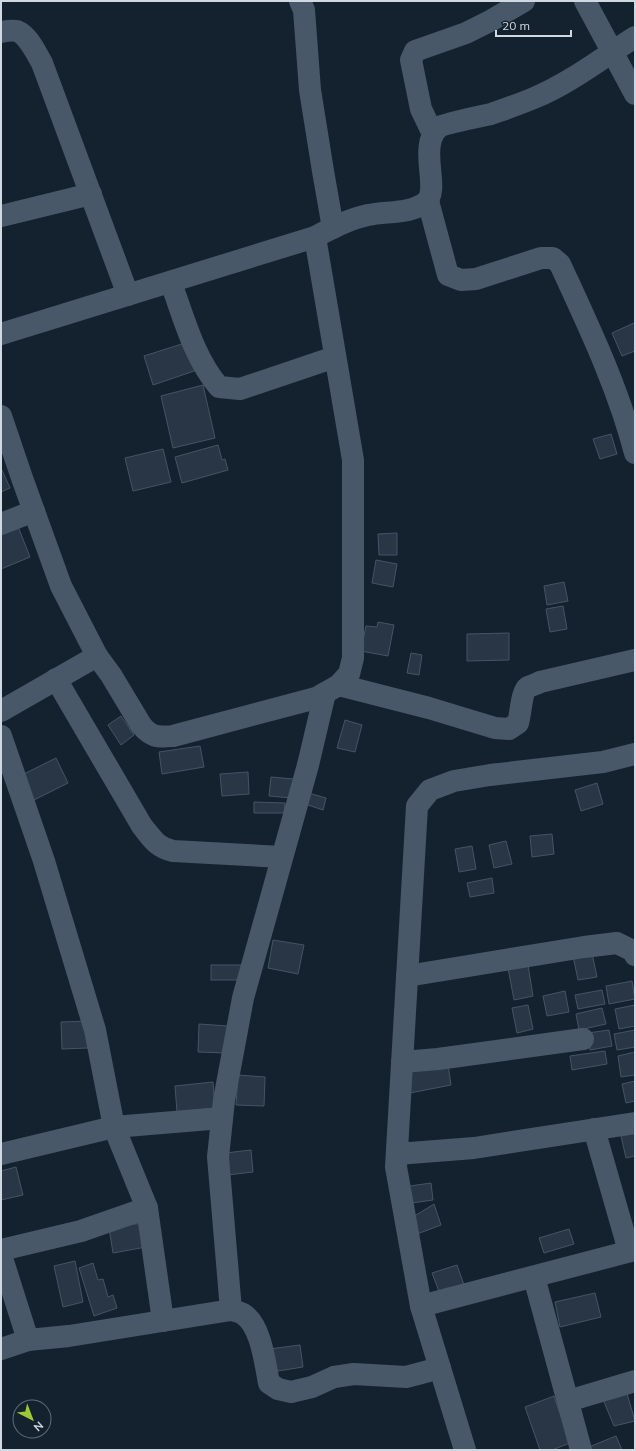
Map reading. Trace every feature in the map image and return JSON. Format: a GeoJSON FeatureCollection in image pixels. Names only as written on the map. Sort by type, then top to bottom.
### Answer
{"type":"FeatureCollection","features":[{"type":"Feature","properties":{"kind":"street"},"geometry":{"type":"LineString","coordinates":[[1,416],[61,586],[97,656],[111,675],[141,725],[147,732],[156,737],[174,736],[316,698],[332,689],[349,674],[353,658],[353,460],[335,357],[324,233],[322,171],[310,90],[304,10],[300,1]]}},
{"type":"Feature","properties":{"kind":"street"},"geometry":{"type":"LineString","coordinates":[[524,1],[504,6],[466,33],[415,51],[411,60],[421,109],[432,134],[429,150],[431,193],[428,201],[448,275],[461,280],[476,279],[541,258],[553,258],[560,264],[604,362],[630,433],[635,453]]}},
{"type":"Feature","properties":{"kind":"street"},"geometry":{"type":"LineString","coordinates":[[585,1],[635,94]]}},
{"type":"Feature","properties":{"kind":"street"},"geometry":{"type":"LineString","coordinates":[[1,32],[12,30],[18,32],[27,39],[42,63],[128,295]]}},
{"type":"Feature","properties":{"kind":"street"},"geometry":{"type":"LineString","coordinates":[[432,134],[440,126],[491,114],[535,98],[577,75],[635,37]]}},
{"type":"Feature","properties":{"kind":"street"},"geometry":{"type":"LineString","coordinates":[[1,216],[91,194]]}},
{"type":"Feature","properties":{"kind":"street"},"geometry":{"type":"LineString","coordinates":[[1,334],[324,233],[346,222],[368,215],[416,208],[428,201]]}},
{"type":"Feature","properties":{"kind":"street"},"geometry":{"type":"LineString","coordinates":[[171,282],[195,348],[211,377],[219,387],[240,388],[335,357]]}},
{"type":"Feature","properties":{"kind":"street"},"geometry":{"type":"LineString","coordinates":[[1,524],[34,511]]}},
{"type":"Feature","properties":{"kind":"street"},"geometry":{"type":"LineString","coordinates":[[1,711],[97,656]]}},
{"type":"Feature","properties":{"kind":"street"},"geometry":{"type":"LineString","coordinates":[[332,689],[429,708],[495,728],[509,729],[518,724],[523,694],[528,687],[540,682],[635,660]]}},
{"type":"Feature","properties":{"kind":"street"},"geometry":{"type":"LineString","coordinates":[[56,679],[142,826],[155,843],[163,849],[173,851],[282,857]]}},
{"type":"Feature","properties":{"kind":"street"},"geometry":{"type":"LineString","coordinates":[[231,1310],[218,1157],[224,1100],[243,998],[308,765],[332,689]]}},
{"type":"Feature","properties":{"kind":"street"},"geometry":{"type":"LineString","coordinates":[[1,736],[44,861],[95,1030],[114,1127],[147,1208],[163,1321]]}},
{"type":"Feature","properties":{"kind":"street"},"geometry":{"type":"LineString","coordinates":[[465,1450],[422,1306],[396,1167],[417,806],[430,790],[454,781],[490,775],[603,762],[635,754]]}},
{"type":"Feature","properties":{"kind":"street"},"geometry":{"type":"LineString","coordinates":[[407,976],[584,947],[618,943],[633,951],[635,955]]}},
{"type":"Feature","properties":{"kind":"street"},"geometry":{"type":"LineString","coordinates":[[402,1062],[438,1059],[583,1039]]}},
{"type":"Feature","properties":{"kind":"street"},"geometry":{"type":"LineString","coordinates":[[1,1154],[114,1127],[222,1118]]}},
{"type":"Feature","properties":{"kind":"street"},"geometry":{"type":"LineString","coordinates":[[397,1154],[474,1148],[635,1123]]}},
{"type":"Feature","properties":{"kind":"street"},"geometry":{"type":"LineString","coordinates":[[422,1306],[632,1251],[594,1129]]}},
{"type":"Feature","properties":{"kind":"street"},"geometry":{"type":"LineString","coordinates":[[1,1250],[81,1231],[147,1208]]}},
{"type":"Feature","properties":{"kind":"street"},"geometry":{"type":"LineString","coordinates":[[1,1255],[28,1340]]}},
{"type":"Feature","properties":{"kind":"street"},"geometry":{"type":"LineString","coordinates":[[534,1276],[581,1450]]}},
{"type":"Feature","properties":{"kind":"street"},"geometry":{"type":"LineString","coordinates":[[1,1349],[28,1340],[69,1336],[231,1310],[243,1313],[254,1323],[259,1338],[269,1383],[278,1389],[290,1392],[312,1387],[334,1377],[354,1374],[406,1377],[440,1368]]}},
{"type":"Feature","properties":{"kind":"street"},"geometry":{"type":"LineString","coordinates":[[568,1401],[635,1381]]}},
{"type":"Feature","properties":{"kind":"building"},"geometry":{"type":"Polygon","coordinates":[[[634,323],[635,351],[622,356],[612,333],[634,323]]]}},
{"type":"Feature","properties":{"kind":"building"},"geometry":{"type":"Polygon","coordinates":[[[188,342],[197,370],[153,385],[144,356],[188,342]]]}},
{"type":"Feature","properties":{"kind":"building"},"geometry":{"type":"Polygon","coordinates":[[[203,385],[215,438],[173,448],[161,396],[203,385]]]}},
{"type":"Feature","properties":{"kind":"building"},"geometry":{"type":"Polygon","coordinates":[[[611,434],[617,454],[600,459],[593,439],[611,434]]]}},
{"type":"Feature","properties":{"kind":"building"},"geometry":{"type":"Polygon","coordinates":[[[218,445],[222,460],[225,459],[228,470],[182,483],[175,457],[218,445]]]}},
{"type":"Feature","properties":{"kind":"building"},"geometry":{"type":"Polygon","coordinates":[[[163,449],[171,482],[133,491],[125,458],[163,449]]]}},
{"type":"Feature","properties":{"kind":"building"},"geometry":{"type":"Polygon","coordinates":[[[1,468],[10,488],[1,492],[1,468]]]}},
{"type":"Feature","properties":{"kind":"building"},"geometry":{"type":"Polygon","coordinates":[[[17,524],[30,557],[1,569],[1,530],[17,524]]]}},
{"type":"Feature","properties":{"kind":"building"},"geometry":{"type":"Polygon","coordinates":[[[397,533],[397,555],[379,555],[378,534],[397,533]]]}},
{"type":"Feature","properties":{"kind":"building"},"geometry":{"type":"Polygon","coordinates":[[[376,560],[397,564],[393,587],[372,583],[376,560]]]}},
{"type":"Feature","properties":{"kind":"building"},"geometry":{"type":"Polygon","coordinates":[[[564,582],[568,601],[547,605],[544,586],[564,582]]]}},
{"type":"Feature","properties":{"kind":"building"},"geometry":{"type":"Polygon","coordinates":[[[563,606],[567,629],[550,632],[546,609],[563,606]]]}},
{"type":"Feature","properties":{"kind":"building"},"geometry":{"type":"Polygon","coordinates":[[[378,622],[394,625],[388,656],[361,651],[366,626],[377,627],[378,622]]]}},
{"type":"Feature","properties":{"kind":"building"},"geometry":{"type":"Polygon","coordinates":[[[509,633],[509,660],[467,661],[467,634],[509,633]]]}},
{"type":"Feature","properties":{"kind":"building"},"geometry":{"type":"Polygon","coordinates":[[[411,653],[422,655],[419,675],[407,673],[411,653]]]}},
{"type":"Feature","properties":{"kind":"building"},"geometry":{"type":"Polygon","coordinates":[[[121,716],[134,735],[121,745],[108,725],[121,716]]]}},
{"type":"Feature","properties":{"kind":"building"},"geometry":{"type":"Polygon","coordinates":[[[345,720],[362,725],[355,752],[337,748],[345,720]]]}},
{"type":"Feature","properties":{"kind":"building"},"geometry":{"type":"Polygon","coordinates":[[[200,746],[204,767],[162,774],[159,752],[200,746]]]}},
{"type":"Feature","properties":{"kind":"building"},"geometry":{"type":"Polygon","coordinates":[[[56,758],[68,783],[32,801],[20,776],[56,758]]]}},
{"type":"Feature","properties":{"kind":"building"},"geometry":{"type":"Polygon","coordinates":[[[248,772],[249,794],[222,796],[220,774],[248,772]]]}},
{"type":"Feature","properties":{"kind":"building"},"geometry":{"type":"Polygon","coordinates":[[[271,777],[294,779],[292,798],[269,796],[271,777]]]}},
{"type":"Feature","properties":{"kind":"building"},"geometry":{"type":"Polygon","coordinates":[[[597,783],[603,804],[581,811],[575,790],[597,783]]]}},
{"type":"Feature","properties":{"kind":"building"},"geometry":{"type":"Polygon","coordinates":[[[305,792],[326,798],[323,810],[302,803],[305,792]]]}},
{"type":"Feature","properties":{"kind":"building"},"geometry":{"type":"Polygon","coordinates":[[[254,802],[285,803],[284,813],[254,813],[254,802]]]}},
{"type":"Feature","properties":{"kind":"building"},"geometry":{"type":"Polygon","coordinates":[[[552,834],[554,854],[532,857],[530,836],[552,834]]]}},
{"type":"Feature","properties":{"kind":"building"},"geometry":{"type":"Polygon","coordinates":[[[506,841],[512,864],[494,868],[489,845],[506,841]]]}},
{"type":"Feature","properties":{"kind":"building"},"geometry":{"type":"Polygon","coordinates":[[[472,846],[476,869],[459,872],[455,849],[472,846]]]}},
{"type":"Feature","properties":{"kind":"building"},"geometry":{"type":"Polygon","coordinates":[[[492,878],[494,893],[470,897],[467,883],[492,878]]]}},
{"type":"Feature","properties":{"kind":"building"},"geometry":{"type":"Polygon","coordinates":[[[273,940],[304,945],[298,974],[268,968],[273,940]]]}},
{"type":"Feature","properties":{"kind":"building"},"geometry":{"type":"Polygon","coordinates":[[[592,953],[597,977],[578,980],[573,956],[592,953]]]}},
{"type":"Feature","properties":{"kind":"building"},"geometry":{"type":"Polygon","coordinates":[[[211,965],[241,965],[241,980],[211,980],[211,965]]]}},
{"type":"Feature","properties":{"kind":"building"},"geometry":{"type":"Polygon","coordinates":[[[528,965],[533,996],[514,1000],[508,968],[528,965]]]}},
{"type":"Feature","properties":{"kind":"building"},"geometry":{"type":"Polygon","coordinates":[[[632,981],[635,999],[609,1004],[606,986],[632,981]]]}},
{"type":"Feature","properties":{"kind":"building"},"geometry":{"type":"Polygon","coordinates":[[[602,990],[605,1004],[578,1009],[575,995],[602,990]]]}},
{"type":"Feature","properties":{"kind":"building"},"geometry":{"type":"Polygon","coordinates":[[[565,991],[569,1012],[547,1016],[543,996],[565,991]]]}},
{"type":"Feature","properties":{"kind":"building"},"geometry":{"type":"Polygon","coordinates":[[[528,1005],[533,1029],[517,1033],[512,1008],[528,1005]]]}},
{"type":"Feature","properties":{"kind":"building"},"geometry":{"type":"Polygon","coordinates":[[[635,1005],[635,1026],[619,1029],[615,1009],[635,1005]]]}},
{"type":"Feature","properties":{"kind":"building"},"geometry":{"type":"Polygon","coordinates":[[[602,1008],[606,1024],[579,1030],[576,1014],[602,1008]]]}},
{"type":"Feature","properties":{"kind":"building"},"geometry":{"type":"Polygon","coordinates":[[[87,1021],[88,1048],[62,1049],[61,1022],[87,1021]]]}},
{"type":"Feature","properties":{"kind":"building"},"geometry":{"type":"Polygon","coordinates":[[[199,1024],[228,1026],[226,1053],[198,1052],[199,1024]]]}},
{"type":"Feature","properties":{"kind":"building"},"geometry":{"type":"Polygon","coordinates":[[[609,1030],[612,1046],[590,1050],[588,1033],[609,1030]]]}},
{"type":"Feature","properties":{"kind":"building"},"geometry":{"type":"Polygon","coordinates":[[[635,1030],[635,1047],[617,1050],[614,1034],[635,1030]]]}},
{"type":"Feature","properties":{"kind":"building"},"geometry":{"type":"Polygon","coordinates":[[[605,1051],[607,1064],[572,1070],[570,1056],[605,1051]]]}},
{"type":"Feature","properties":{"kind":"building"},"geometry":{"type":"Polygon","coordinates":[[[635,1052],[635,1075],[621,1077],[618,1056],[635,1052]]]}},
{"type":"Feature","properties":{"kind":"building"},"geometry":{"type":"Polygon","coordinates":[[[448,1065],[451,1085],[410,1093],[406,1073],[448,1065]]]}},
{"type":"Feature","properties":{"kind":"building"},"geometry":{"type":"Polygon","coordinates":[[[238,1075],[265,1077],[264,1106],[236,1105],[238,1075]]]}},
{"type":"Feature","properties":{"kind":"building"},"geometry":{"type":"Polygon","coordinates":[[[635,1081],[635,1101],[626,1103],[622,1084],[635,1081]]]}},
{"type":"Feature","properties":{"kind":"building"},"geometry":{"type":"Polygon","coordinates":[[[213,1082],[215,1108],[177,1112],[175,1086],[213,1082]]]}},
{"type":"Feature","properties":{"kind":"building"},"geometry":{"type":"Polygon","coordinates":[[[635,1133],[635,1156],[626,1158],[621,1136],[635,1133]]]}},
{"type":"Feature","properties":{"kind":"building"},"geometry":{"type":"Polygon","coordinates":[[[251,1150],[253,1172],[227,1175],[225,1153],[251,1150]]]}},
{"type":"Feature","properties":{"kind":"building"},"geometry":{"type":"Polygon","coordinates":[[[16,1167],[23,1195],[1,1200],[1,1171],[16,1167]]]}},
{"type":"Feature","properties":{"kind":"building"},"geometry":{"type":"Polygon","coordinates":[[[431,1183],[433,1200],[405,1204],[403,1187],[431,1183]]]}},
{"type":"Feature","properties":{"kind":"building"},"geometry":{"type":"Polygon","coordinates":[[[434,1204],[441,1225],[417,1234],[413,1217],[434,1204]]]}},
{"type":"Feature","properties":{"kind":"building"},"geometry":{"type":"Polygon","coordinates":[[[142,1223],[146,1247],[113,1253],[109,1228],[142,1223]]]}},
{"type":"Feature","properties":{"kind":"building"},"geometry":{"type":"Polygon","coordinates":[[[569,1229],[574,1244],[544,1253],[539,1238],[569,1229]]]}},
{"type":"Feature","properties":{"kind":"building"},"geometry":{"type":"Polygon","coordinates":[[[75,1261],[83,1302],[63,1307],[54,1266],[75,1261]]]}},
{"type":"Feature","properties":{"kind":"building"},"geometry":{"type":"Polygon","coordinates":[[[93,1263],[98,1280],[103,1279],[108,1297],[113,1295],[117,1308],[94,1316],[79,1268],[93,1263]]]}},
{"type":"Feature","properties":{"kind":"building"},"geometry":{"type":"Polygon","coordinates":[[[457,1265],[464,1285],[440,1294],[432,1273],[457,1265]]]}},
{"type":"Feature","properties":{"kind":"building"},"geometry":{"type":"Polygon","coordinates":[[[595,1293],[601,1317],[560,1327],[555,1302],[595,1293]]]}},
{"type":"Feature","properties":{"kind":"building"},"geometry":{"type":"Polygon","coordinates":[[[300,1345],[303,1367],[272,1372],[269,1349],[300,1345]]]}},
{"type":"Feature","properties":{"kind":"building"},"geometry":{"type":"Polygon","coordinates":[[[625,1387],[635,1421],[614,1426],[602,1397],[625,1387]]]}},
{"type":"Feature","properties":{"kind":"building"},"geometry":{"type":"Polygon","coordinates":[[[554,1396],[570,1443],[552,1450],[540,1450],[525,1407],[554,1396]]]}},
{"type":"Feature","properties":{"kind":"building"},"geometry":{"type":"Polygon","coordinates":[[[616,1436],[622,1450],[590,1450],[589,1447],[616,1436]]]}}]}
